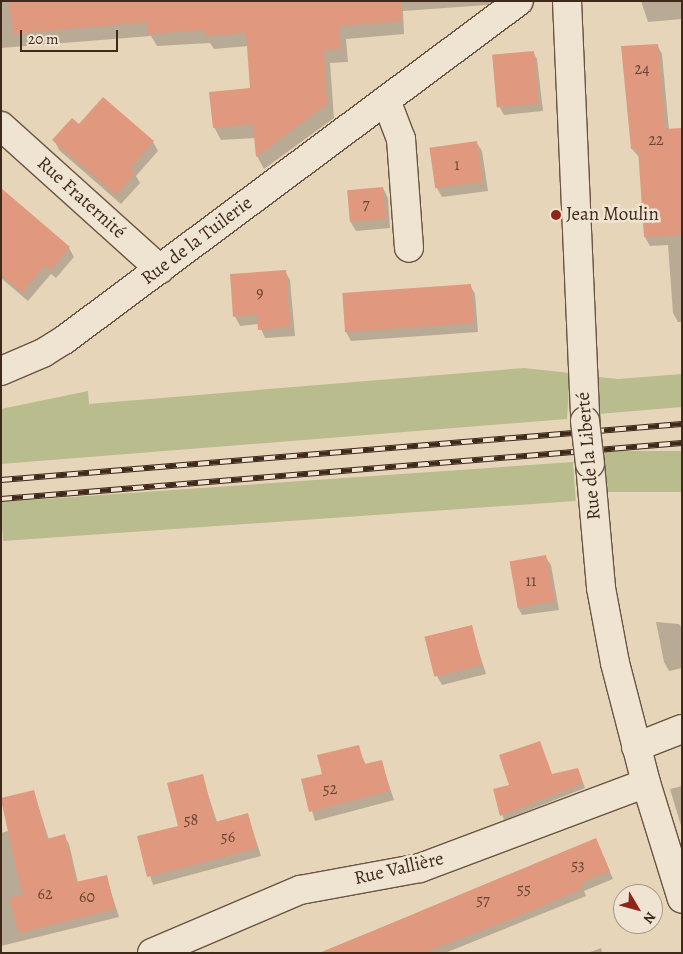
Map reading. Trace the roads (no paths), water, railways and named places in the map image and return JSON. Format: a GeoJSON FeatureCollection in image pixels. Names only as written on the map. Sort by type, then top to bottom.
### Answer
{"type":"FeatureCollection","features":[{"type":"Feature","properties":{"kind":"street","name":"Rue de la Tuilerie"},"geometry":{"type":"LineString","coordinates":[[1,372],[50,349],[519,1]]}},
{"type":"Feature","properties":{"kind":"street","name":"Rue de la Liberté"},"geometry":{"type":"LineString","coordinates":[[566,1],[585,421],[605,612],[636,747],[682,900]]}},
{"type":"Feature","properties":{"kind":"street"},"geometry":{"type":"LineString","coordinates":[[386,100],[401,139],[409,248]]}},
{"type":"Feature","properties":{"kind":"street","name":"Rue Fraternité"},"geometry":{"type":"LineString","coordinates":[[1,126],[160,269]]}},
{"type":"Feature","properties":{"kind":"street"},"geometry":{"type":"LineString","coordinates":[[636,747],[682,729]]}},
{"type":"Feature","properties":{"kind":"street","name":"Rue Vallière"},"geometry":{"type":"LineString","coordinates":[[152,953],[300,890],[427,866],[646,783]]}},
{"type":"Feature","properties":{"kind":"railway"},"geometry":{"type":"LineString","coordinates":[[1,480],[682,424]]}},
{"type":"Feature","properties":{"kind":"railway"},"geometry":{"type":"LineString","coordinates":[[1,499],[682,443]]}},
{"type":"Feature","properties":{"kind":"place","name":"Jean Moulin"},"geometry":{"type":"Point","coordinates":[556,215]}}]}
